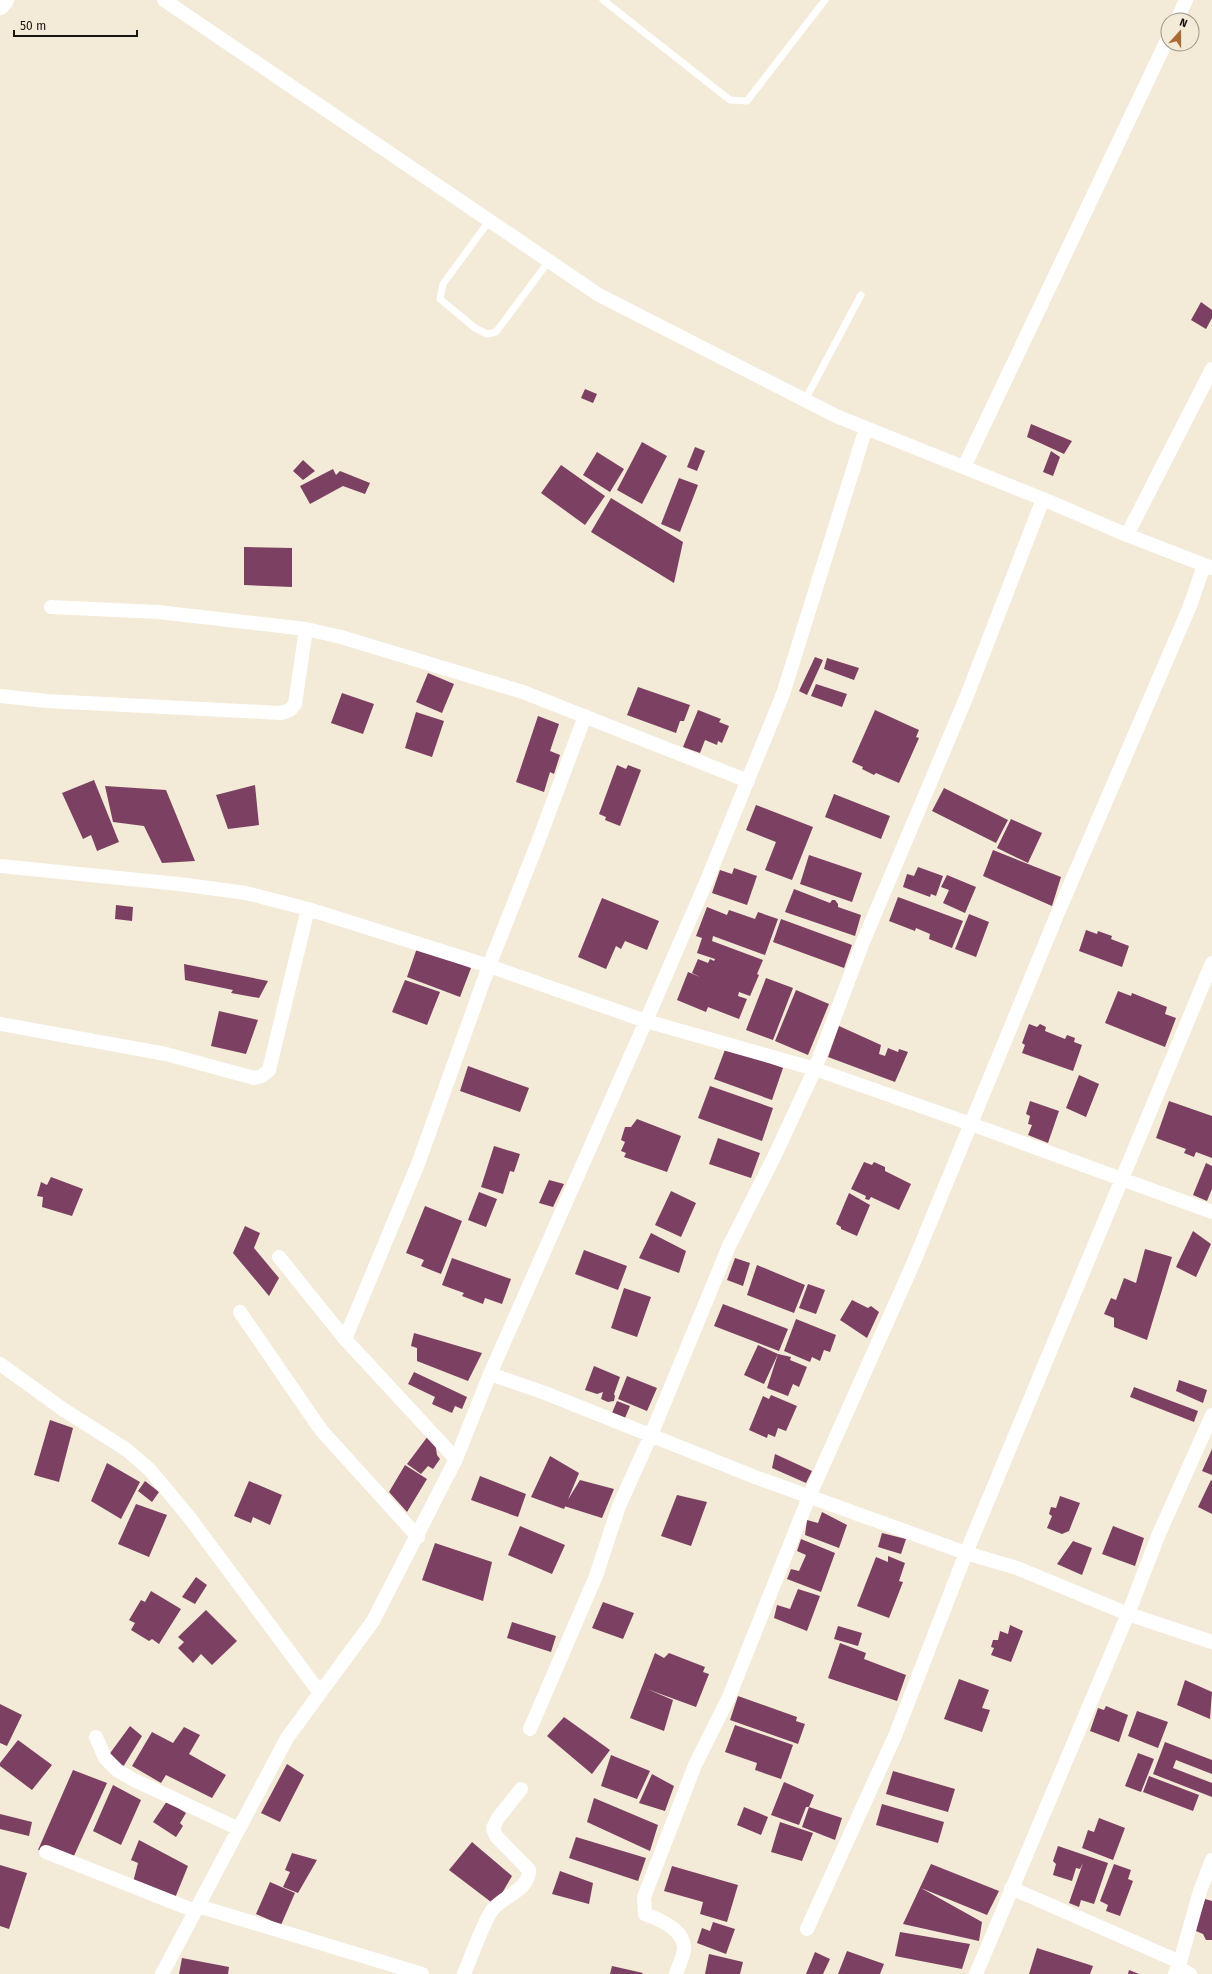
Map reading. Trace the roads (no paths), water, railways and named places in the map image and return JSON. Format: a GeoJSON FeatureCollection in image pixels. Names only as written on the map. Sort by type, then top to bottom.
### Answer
{"type":"FeatureCollection","features":[{"type":"Feature","properties":{"kind":"main road"},"geometry":{"type":"LineString","coordinates":[[0,5],[4,0]]}},
{"type":"Feature","properties":{"kind":"street"},"geometry":{"type":"LineString","coordinates":[[164,0],[599,295],[805,400],[866,428],[1043,499],[1127,535],[1208,566],[1057,914],[913,1264],[809,1496],[729,1697],[695,1765],[644,1897],[645,1914],[670,1926],[681,1937],[684,1950],[676,1974]]}},
{"type":"Feature","properties":{"kind":"street"},"geometry":{"type":"LineString","coordinates":[[1181,12],[1186,0]]}},
{"type":"Feature","properties":{"kind":"street"},"geometry":{"type":"LineString","coordinates":[[964,467],[1161,52]]}},
{"type":"Feature","properties":{"kind":"street"},"geometry":{"type":"LineString","coordinates":[[1127,535],[1212,369]]}},
{"type":"Feature","properties":{"kind":"street"},"geometry":{"type":"LineString","coordinates":[[162,1974],[287,1738],[373,1621],[456,1460],[490,1374],[646,1022],[748,781],[783,694],[866,428]]}},
{"type":"Feature","properties":{"kind":"street"},"geometry":{"type":"LineString","coordinates":[[530,1729],[596,1576],[619,1506],[651,1435],[729,1246],[815,1069],[863,942],[969,691],[1043,499]]}},
{"type":"Feature","properties":{"kind":"street"},"geometry":{"type":"LineString","coordinates":[[51,607],[158,612],[306,629],[367,644],[391,653],[523,692],[748,781]]}},
{"type":"Feature","properties":{"kind":"street"},"geometry":{"type":"LineString","coordinates":[[0,696],[47,701],[281,713],[290,710],[295,704],[306,629]]}},
{"type":"Feature","properties":{"kind":"street"},"geometry":{"type":"LineString","coordinates":[[345,1339],[418,1164],[489,966],[538,842],[585,716]]}},
{"type":"Feature","properties":{"kind":"street"},"geometry":{"type":"LineString","coordinates":[[0,866],[179,884],[246,893],[308,909],[489,966],[646,1022],[815,1069],[1212,1212]]}},
{"type":"Feature","properties":{"kind":"street"},"geometry":{"type":"LineString","coordinates":[[0,1024],[156,1052],[254,1078],[262,1076],[269,1070],[308,909]]}},
{"type":"Feature","properties":{"kind":"street"},"geometry":{"type":"LineString","coordinates":[[807,1929],[895,1736],[966,1553],[1121,1178],[1212,963]]}},
{"type":"Feature","properties":{"kind":"street"},"geometry":{"type":"LineString","coordinates":[[279,1257],[345,1339],[456,1460]]}},
{"type":"Feature","properties":{"kind":"street"},"geometry":{"type":"LineString","coordinates":[[240,1312],[321,1430],[418,1536]]}},
{"type":"Feature","properties":{"kind":"street"},"geometry":{"type":"LineString","coordinates":[[0,1364],[64,1410],[127,1450],[150,1470],[188,1517],[320,1692]]}},
{"type":"Feature","properties":{"kind":"street"},"geometry":{"type":"LineString","coordinates":[[490,1374],[545,1393],[809,1496],[966,1553],[1017,1568],[1128,1614],[1212,1642]]}},
{"type":"Feature","properties":{"kind":"street"},"geometry":{"type":"LineString","coordinates":[[976,1974],[1011,1888],[1128,1614],[1158,1536],[1212,1415]]}},
{"type":"Feature","properties":{"kind":"street"},"geometry":{"type":"LineString","coordinates":[[96,1737],[104,1758],[117,1770],[134,1780],[239,1829]]}},
{"type":"Feature","properties":{"kind":"street"},"geometry":{"type":"LineString","coordinates":[[464,1974],[492,1910],[524,1884],[529,1877],[529,1870],[496,1836],[493,1828],[498,1818],[521,1789]]}},
{"type":"Feature","properties":{"kind":"street"},"geometry":{"type":"LineString","coordinates":[[46,1852],[196,1909],[422,1974]]}},
{"type":"Feature","properties":{"kind":"street"},"geometry":{"type":"LineString","coordinates":[[1178,1968],[1200,1892],[1212,1860]]}},
{"type":"Feature","properties":{"kind":"street"},"geometry":{"type":"LineString","coordinates":[[1011,1888],[1190,1974]]}},
{"type":"Feature","properties":{"kind":"lane"},"geometry":{"type":"LineString","coordinates":[[603,0],[730,100],[737,102],[747,101],[825,0]]}},
{"type":"Feature","properties":{"kind":"lane"},"geometry":{"type":"LineString","coordinates":[[489,221],[443,284],[440,292],[440,299],[475,328],[487,334],[496,332],[549,261]]}},
{"type":"Feature","properties":{"kind":"lane"},"geometry":{"type":"LineString","coordinates":[[805,400],[861,295]]}}]}
